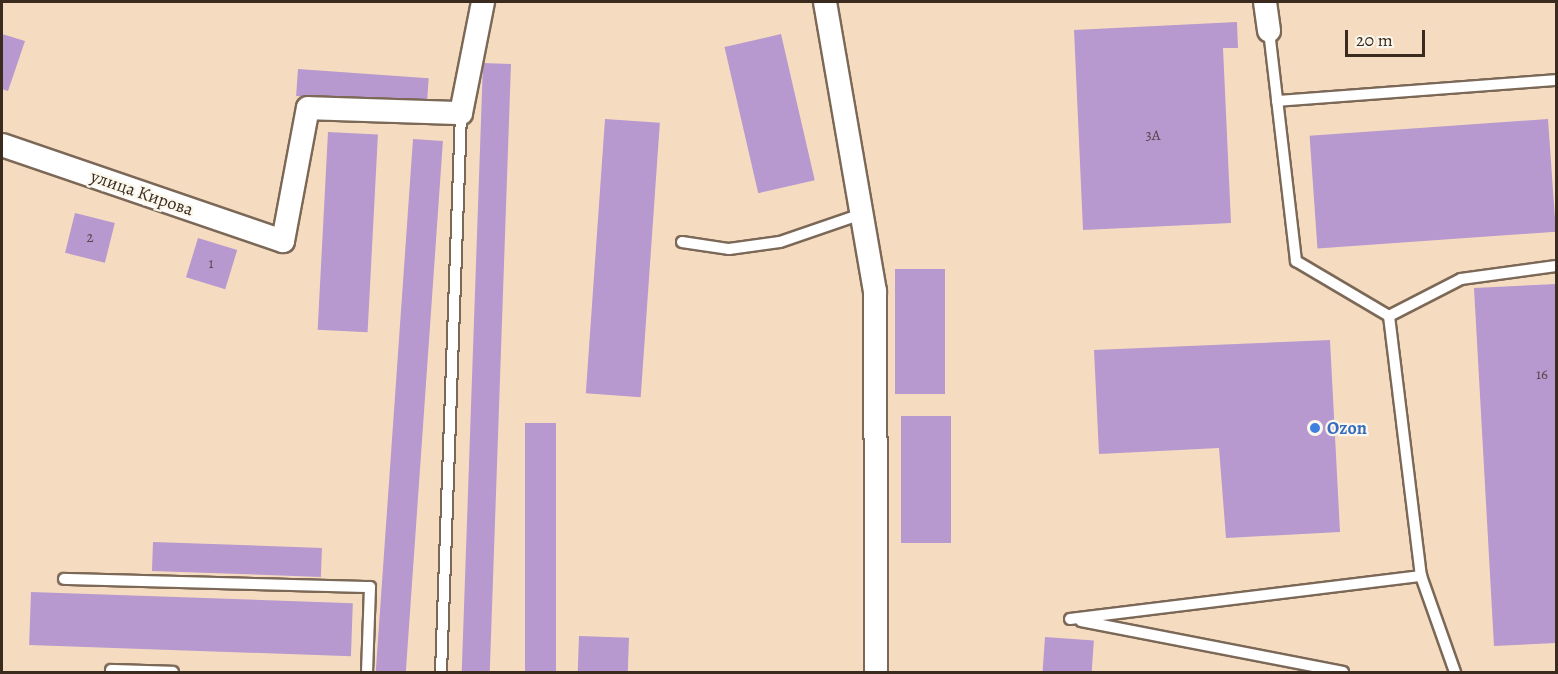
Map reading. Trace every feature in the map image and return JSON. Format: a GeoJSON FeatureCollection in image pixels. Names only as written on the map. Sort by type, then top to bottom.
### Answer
{"type":"FeatureCollection","features":[{"type":"Feature","properties":{"kind":"street"},"geometry":{"type":"LineString","coordinates":[[461,113],[483,2]]}},
{"type":"Feature","properties":{"kind":"street"},"geometry":{"type":"LineString","coordinates":[[825,2],[875,291],[876,672]]}},
{"type":"Feature","properties":{"kind":"street"},"geometry":{"type":"LineString","coordinates":[[1265,2],[1269,31]]}},
{"type":"Feature","properties":{"kind":"street","name":"улица Кирова"},"geometry":{"type":"LineString","coordinates":[[2,145],[283,241],[308,108],[461,113]]}},
{"type":"Feature","properties":{"kind":"lane"},"geometry":{"type":"LineString","coordinates":[[1269,31],[1296,261],[1389,316]]}},
{"type":"Feature","properties":{"kind":"lane"},"geometry":{"type":"LineString","coordinates":[[1277,101],[1557,80]]}},
{"type":"Feature","properties":{"kind":"lane"},"geometry":{"type":"LineString","coordinates":[[441,672],[461,113]]}},
{"type":"Feature","properties":{"kind":"lane"},"geometry":{"type":"LineString","coordinates":[[682,242],[729,249],[780,242],[862,214]]}},
{"type":"Feature","properties":{"kind":"lane"},"geometry":{"type":"LineString","coordinates":[[1389,316],[1461,279],[1557,266]]}},
{"type":"Feature","properties":{"kind":"lane"},"geometry":{"type":"LineString","coordinates":[[1389,316],[1421,576],[1455,672]]}},
{"type":"Feature","properties":{"kind":"lane"},"geometry":{"type":"LineString","coordinates":[[1343,672],[1070,619],[1421,576]]}},
{"type":"Feature","properties":{"kind":"lane"},"geometry":{"type":"LineString","coordinates":[[64,579],[370,587],[367,672]]}},
{"type":"Feature","properties":{"kind":"lane"},"geometry":{"type":"LineString","coordinates":[[111,670],[173,672]]}},
{"type":"Feature","properties":{"kind":"building"},"geometry":{"type":"Polygon","coordinates":[[[1237,22],[1238,48],[1223,48],[1231,223],[1083,230],[1074,30],[1237,22]]]}},
{"type":"Feature","properties":{"kind":"building"},"geometry":{"type":"Polygon","coordinates":[[[2,34],[25,41],[8,91],[2,89],[2,34]]]}},
{"type":"Feature","properties":{"kind":"building"},"geometry":{"type":"Polygon","coordinates":[[[781,34],[815,180],[758,193],[724,47],[781,34]]]}},
{"type":"Feature","properties":{"kind":"building"},"geometry":{"type":"Polygon","coordinates":[[[483,63],[511,64],[490,672],[462,672],[483,63]]]}},
{"type":"Feature","properties":{"kind":"building"},"geometry":{"type":"Polygon","coordinates":[[[298,69],[429,78],[427,105],[296,96],[298,69]]]}},
{"type":"Feature","properties":{"kind":"building"},"geometry":{"type":"Polygon","coordinates":[[[605,119],[660,123],[641,397],[586,393],[605,119]]]}},
{"type":"Feature","properties":{"kind":"building"},"geometry":{"type":"Polygon","coordinates":[[[1548,119],[1556,232],[1317,248],[1310,136],[1548,119]]]}},
{"type":"Feature","properties":{"kind":"building"},"geometry":{"type":"Polygon","coordinates":[[[328,132],[378,135],[368,332],[318,330],[328,132]]]}},
{"type":"Feature","properties":{"kind":"building"},"geometry":{"type":"Polygon","coordinates":[[[413,139],[443,141],[406,672],[376,672],[413,139]]]}},
{"type":"Feature","properties":{"kind":"building"},"geometry":{"type":"Polygon","coordinates":[[[75,213],[115,223],[105,263],[65,253],[75,213]]]}},
{"type":"Feature","properties":{"kind":"building"},"geometry":{"type":"Polygon","coordinates":[[[198,238],[237,250],[225,289],[186,277],[198,238]]]}},
{"type":"Feature","properties":{"kind":"building"},"geometry":{"type":"Polygon","coordinates":[[[895,269],[945,269],[945,394],[895,394],[895,269]]]}},
{"type":"Feature","properties":{"kind":"building"},"geometry":{"type":"Polygon","coordinates":[[[1556,284],[1556,643],[1494,646],[1474,288],[1556,284]]]}},
{"type":"Feature","properties":{"kind":"building"},"geometry":{"type":"Polygon","coordinates":[[[1330,340],[1340,532],[1226,538],[1219,448],[1099,454],[1094,350],[1330,340]]]}},
{"type":"Feature","properties":{"kind":"building"},"geometry":{"type":"Polygon","coordinates":[[[901,416],[951,416],[951,543],[901,543],[901,416]]]}},
{"type":"Feature","properties":{"kind":"building"},"geometry":{"type":"Polygon","coordinates":[[[525,423],[556,423],[556,672],[525,672],[525,423]]]}},
{"type":"Feature","properties":{"kind":"building"},"geometry":{"type":"Polygon","coordinates":[[[153,542],[322,548],[321,577],[152,571],[153,542]]]}},
{"type":"Feature","properties":{"kind":"building"},"geometry":{"type":"Polygon","coordinates":[[[31,592],[353,603],[351,656],[29,645],[31,592]]]}},
{"type":"Feature","properties":{"kind":"building"},"geometry":{"type":"Polygon","coordinates":[[[579,636],[629,638],[628,672],[578,672],[579,636]]]}},
{"type":"Feature","properties":{"kind":"building"},"geometry":{"type":"Polygon","coordinates":[[[1045,637],[1094,640],[1092,672],[1043,672],[1045,637]]]}},
{"type":"Feature","properties":{"kind":"place","name":"Ozon"},"geometry":{"type":"Point","coordinates":[1315,428]}}]}
